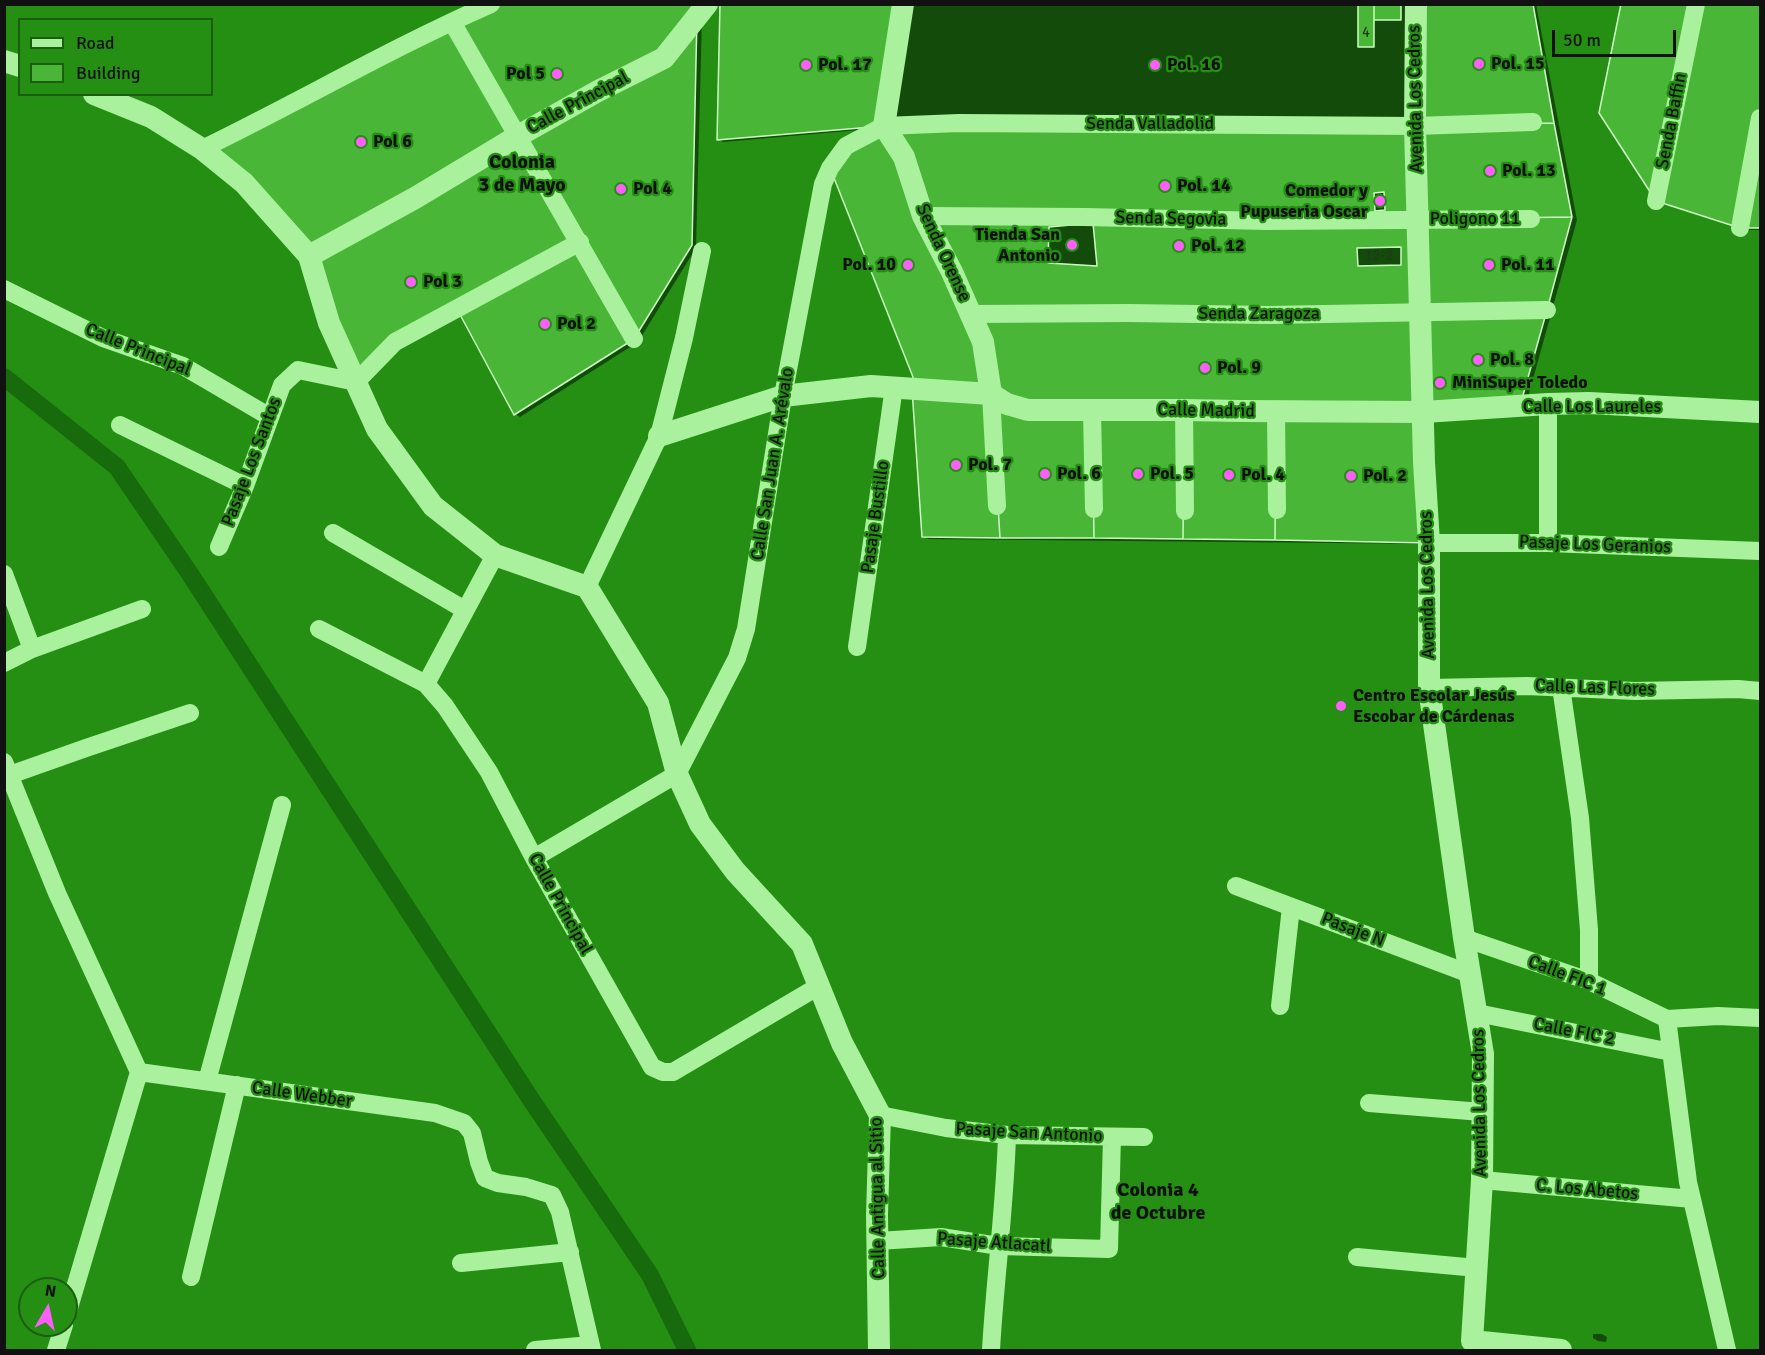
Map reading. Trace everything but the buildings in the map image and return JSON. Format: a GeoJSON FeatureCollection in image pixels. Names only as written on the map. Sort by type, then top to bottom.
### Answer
{"type":"FeatureCollection","features":[{"type":"Feature","properties":{"kind":"street"},"geometry":{"type":"LineString","coordinates":[[202,149],[491,4]]}},
{"type":"Feature","properties":{"kind":"street","name":"Calle Principal"},"geometry":{"type":"LineString","coordinates":[[309,256],[415,198],[518,135],[664,58],[706,4]]}},
{"type":"Feature","properties":{"kind":"street"},"geometry":{"type":"LineString","coordinates":[[884,126],[903,4]]}},
{"type":"Feature","properties":{"kind":"street","name":"Avenida Los Cedros"},"geometry":{"type":"LineString","coordinates":[[1416,4],[1415,126],[1424,462],[1430,543],[1429,688],[1464,938],[1483,1054],[1482,1180],[1471,1346]]}},
{"type":"Feature","properties":{"kind":"street","name":"Senda Baffin"},"geometry":{"type":"LineString","coordinates":[[1656,201],[1695,4]]}},
{"type":"Feature","properties":{"kind":"street"},"geometry":{"type":"LineString","coordinates":[[452,22],[634,339]]}},
{"type":"Feature","properties":{"kind":"street"},"geometry":{"type":"LineString","coordinates":[[99,96],[151,117],[202,149],[244,183],[309,256],[329,323],[377,429],[434,506],[495,555],[587,587],[659,436],[684,338],[702,251]]}},
{"type":"Feature","properties":{"kind":"street"},"geometry":{"type":"LineString","coordinates":[[1740,228],[1761,118]]}},
{"type":"Feature","properties":{"kind":"street","name":"Senda Valladolid"},"geometry":{"type":"LineString","coordinates":[[884,126],[959,123],[1415,126],[1533,122]]}},
{"type":"Feature","properties":{"kind":"street","name":"Calle San Juan A. Arévalo"},"geometry":{"type":"LineString","coordinates":[[677,774],[737,658],[746,629],[783,396],[823,184],[830,168],[846,146],[884,126]]}},
{"type":"Feature","properties":{"kind":"street","name":"Senda Orense"},"geometry":{"type":"LineString","coordinates":[[884,126],[904,157],[923,216],[952,272],[983,342],[991,394],[997,506]]}},
{"type":"Feature","properties":{"kind":"street","name":"Senda Segovia"},"geometry":{"type":"LineString","coordinates":[[923,216],[1268,221],[1419,219]]}},
{"type":"Feature","properties":{"kind":"street","name":"Poligono 11"},"geometry":{"type":"LineString","coordinates":[[1419,219],[1531,219]]}},
{"type":"Feature","properties":{"kind":"street"},"geometry":{"type":"LineString","coordinates":[[356,382],[395,342],[580,242]]}},
{"type":"Feature","properties":{"kind":"street","name":"Calle Principal"},"geometry":{"type":"LineString","coordinates":[[4,289],[103,338],[183,366],[270,417]]}},
{"type":"Feature","properties":{"kind":"street","name":"Senda Zaragoza"},"geometry":{"type":"LineString","coordinates":[[971,314],[1269,315],[1548,310]]}},
{"type":"Feature","properties":{"kind":"street","name":"Pasaje Los Santos"},"geometry":{"type":"LineString","coordinates":[[219,547],[245,486],[282,385],[298,370],[356,382]]}},
{"type":"Feature","properties":{"kind":"street"},"geometry":{"type":"LineString","coordinates":[[659,436],[783,396],[871,386],[991,394]]}},
{"type":"Feature","properties":{"kind":"street","name":"Pasaje Bustillo"},"geometry":{"type":"LineString","coordinates":[[857,647],[894,387]]}},
{"type":"Feature","properties":{"kind":"street","name":"Calle Madrid"},"geometry":{"type":"LineString","coordinates":[[991,394],[1007,404],[1028,411],[1424,412]]}},
{"type":"Feature","properties":{"kind":"street","name":"Calle Los Laureles"},"geometry":{"type":"LineString","coordinates":[[1424,412],[1589,403],[1761,412]]}},
{"type":"Feature","properties":{"kind":"street"},"geometry":{"type":"LineString","coordinates":[[1548,404],[1548,543]]}},
{"type":"Feature","properties":{"kind":"street"},"geometry":{"type":"LineString","coordinates":[[1092,410],[1094,509]]}},
{"type":"Feature","properties":{"kind":"street"},"geometry":{"type":"LineString","coordinates":[[1184,410],[1185,511]]}},
{"type":"Feature","properties":{"kind":"street"},"geometry":{"type":"LineString","coordinates":[[1276,412],[1277,510]]}},
{"type":"Feature","properties":{"kind":"street"},"geometry":{"type":"LineString","coordinates":[[120,425],[245,486]]}},
{"type":"Feature","properties":{"kind":"street"},"geometry":{"type":"LineString","coordinates":[[333,533],[465,610]]}},
{"type":"Feature","properties":{"kind":"street","name":"Pasaje Los Geranios"},"geometry":{"type":"LineString","coordinates":[[1430,543],[1548,543],[1761,551]]}},
{"type":"Feature","properties":{"kind":"street"},"geometry":{"type":"LineString","coordinates":[[426,684],[495,555]]}},
{"type":"Feature","properties":{"kind":"street"},"geometry":{"type":"LineString","coordinates":[[4,574],[32,649]]}},
{"type":"Feature","properties":{"kind":"street","name":"Calle Antigua al Sitio"},"geometry":{"type":"LineString","coordinates":[[587,587],[658,703],[677,774],[700,824],[735,871],[802,944],[842,1044],[880,1115],[879,1350]]}},
{"type":"Feature","properties":{"kind":"street"},"geometry":{"type":"LineString","coordinates":[[4,663],[32,649],[142,609]]}},
{"type":"Feature","properties":{"kind":"street","name":"Calle Principal"},"geometry":{"type":"LineString","coordinates":[[319,629],[426,684],[445,706],[489,772],[534,858],[652,1066],[663,1072],[673,1072],[819,986]]}},
{"type":"Feature","properties":{"kind":"street","name":"Calle Las Flores"},"geometry":{"type":"LineString","coordinates":[[1429,688],[1527,686],[1635,691],[1738,689],[1761,691]]}},
{"type":"Feature","properties":{"kind":"street"},"geometry":{"type":"LineString","coordinates":[[1562,687],[1580,818],[1589,930],[1589,981]]}},
{"type":"Feature","properties":{"kind":"street"},"geometry":{"type":"LineString","coordinates":[[78,1278],[139,1072],[57,893],[7,771],[86,748],[190,713]]}},
{"type":"Feature","properties":{"kind":"street"},"geometry":{"type":"LineString","coordinates":[[534,858],[677,774]]}},
{"type":"Feature","properties":{"kind":"street"},"geometry":{"type":"LineString","coordinates":[[207,1081],[282,805]]}},
{"type":"Feature","properties":{"kind":"street","name":"Pasaje N"},"geometry":{"type":"LineString","coordinates":[[1236,886],[1470,974]]}},
{"type":"Feature","properties":{"kind":"street"},"geometry":{"type":"LineString","coordinates":[[1280,1006],[1291,907]]}},
{"type":"Feature","properties":{"kind":"street","name":"Calle FIC 1"},"geometry":{"type":"LineString","coordinates":[[1464,938],[1589,981],[1667,1019]]}},
{"type":"Feature","properties":{"kind":"street","name":"Calle FIC 2"},"geometry":{"type":"LineString","coordinates":[[1478,1013],[1671,1052]]}},
{"type":"Feature","properties":{"kind":"street"},"geometry":{"type":"LineString","coordinates":[[1727,1350],[1688,1182],[1667,1019],[1718,1016],[1761,1018]]}},
{"type":"Feature","properties":{"kind":"street","name":"Calle Webber"},"geometry":{"type":"LineString","coordinates":[[139,1072],[435,1113],[464,1123],[472,1133],[485,1178],[498,1184],[526,1187],[552,1195],[560,1212],[570,1252]]}},
{"type":"Feature","properties":{"kind":"street"},"geometry":{"type":"LineString","coordinates":[[191,1277],[237,1085]]}},
{"type":"Feature","properties":{"kind":"street"},"geometry":{"type":"LineString","coordinates":[[1369,1103],[1482,1112]]}},
{"type":"Feature","properties":{"kind":"street","name":"Pasaje San Antonio"},"geometry":{"type":"LineString","coordinates":[[880,1115],[946,1128],[1007,1135],[1144,1137]]}},
{"type":"Feature","properties":{"kind":"street"},"geometry":{"type":"LineString","coordinates":[[991,1350],[1007,1135]]}},
{"type":"Feature","properties":{"kind":"street","name":"Pasaje Atlacatl"},"geometry":{"type":"LineString","coordinates":[[878,1241],[940,1237],[999,1246],[1109,1249],[1112,1137]]}},
{"type":"Feature","properties":{"kind":"street","name":"C. Los Abetos"},"geometry":{"type":"LineString","coordinates":[[1482,1180],[1692,1199]]}},
{"type":"Feature","properties":{"kind":"street"},"geometry":{"type":"LineString","coordinates":[[461,1263],[570,1252],[591,1348],[535,1350]]}},
{"type":"Feature","properties":{"kind":"street"},"geometry":{"type":"LineString","coordinates":[[1357,1257],[1477,1268]]}},
{"type":"Feature","properties":{"kind":"street"},"geometry":{"type":"LineString","coordinates":[[1471,1346],[1561,1350]]}},
{"type":"Feature","properties":{"kind":"waterway"},"geometry":{"type":"LineString","coordinates":[[4,377],[117,467],[190,574],[532,1101],[650,1275],[687,1350]]}},
{"type":"Feature","properties":{"kind":"place","name":"Pol. 15"},"geometry":{"type":"Point","coordinates":[1479,64]}},
{"type":"Feature","properties":{"kind":"place","name":"Pol. 17"},"geometry":{"type":"Point","coordinates":[806,65]}},
{"type":"Feature","properties":{"kind":"place","name":"Pol. 16"},"geometry":{"type":"Point","coordinates":[1155,65]}},
{"type":"Feature","properties":{"kind":"place","name":"Pol 5"},"geometry":{"type":"Point","coordinates":[557,74]}},
{"type":"Feature","properties":{"kind":"place","name":"Pol 6"},"geometry":{"type":"Point","coordinates":[361,142]}},
{"type":"Feature","properties":{"kind":"place","name":"Pol. 13"},"geometry":{"type":"Point","coordinates":[1490,171]}},
{"type":"Feature","properties":{"kind":"place","name":"Pol. 14"},"geometry":{"type":"Point","coordinates":[1165,186]}},
{"type":"Feature","properties":{"kind":"place","name":"Pol 4"},"geometry":{"type":"Point","coordinates":[621,189]}},
{"type":"Feature","properties":{"kind":"place","name":"Comedor y Pupuseria Oscar"},"geometry":{"type":"Point","coordinates":[1380,201]}},
{"type":"Feature","properties":{"kind":"place","name":"Tienda San Antonio"},"geometry":{"type":"Point","coordinates":[1072,245]}},
{"type":"Feature","properties":{"kind":"place","name":"Pol. 12"},"geometry":{"type":"Point","coordinates":[1179,246]}},
{"type":"Feature","properties":{"kind":"place","name":"Pol. 10"},"geometry":{"type":"Point","coordinates":[908,265]}},
{"type":"Feature","properties":{"kind":"place","name":"Pol. 11"},"geometry":{"type":"Point","coordinates":[1489,265]}},
{"type":"Feature","properties":{"kind":"place","name":"Pol 3"},"geometry":{"type":"Point","coordinates":[411,282]}},
{"type":"Feature","properties":{"kind":"place","name":"Pol 2"},"geometry":{"type":"Point","coordinates":[545,324]}},
{"type":"Feature","properties":{"kind":"place","name":"Pol. 8"},"geometry":{"type":"Point","coordinates":[1478,360]}},
{"type":"Feature","properties":{"kind":"place","name":"Pol. 9"},"geometry":{"type":"Point","coordinates":[1205,368]}},
{"type":"Feature","properties":{"kind":"place","name":"MiniSuper Toledo"},"geometry":{"type":"Point","coordinates":[1440,383]}},
{"type":"Feature","properties":{"kind":"place","name":"Pol. 7"},"geometry":{"type":"Point","coordinates":[956,465]}},
{"type":"Feature","properties":{"kind":"place","name":"Pol. 6"},"geometry":{"type":"Point","coordinates":[1045,474]}},
{"type":"Feature","properties":{"kind":"place","name":"Pol. 5"},"geometry":{"type":"Point","coordinates":[1138,474]}},
{"type":"Feature","properties":{"kind":"place","name":"Pol. 4"},"geometry":{"type":"Point","coordinates":[1229,475]}},
{"type":"Feature","properties":{"kind":"place","name":"Pol. 2"},"geometry":{"type":"Point","coordinates":[1351,476]}},
{"type":"Feature","properties":{"kind":"place","name":"Centro Escolar Jesús Escobar de Cárdenas"},"geometry":{"type":"Point","coordinates":[1341,706]}},
{"type":"Feature","properties":{"kind":"district","name":"Colonia 3 de Mayo"},"geometry":{"type":"Point","coordinates":[522,174]}},
{"type":"Feature","properties":{"kind":"district","name":"Colonia 4 de Octubre"},"geometry":{"type":"Point","coordinates":[1158,1202]}}]}
